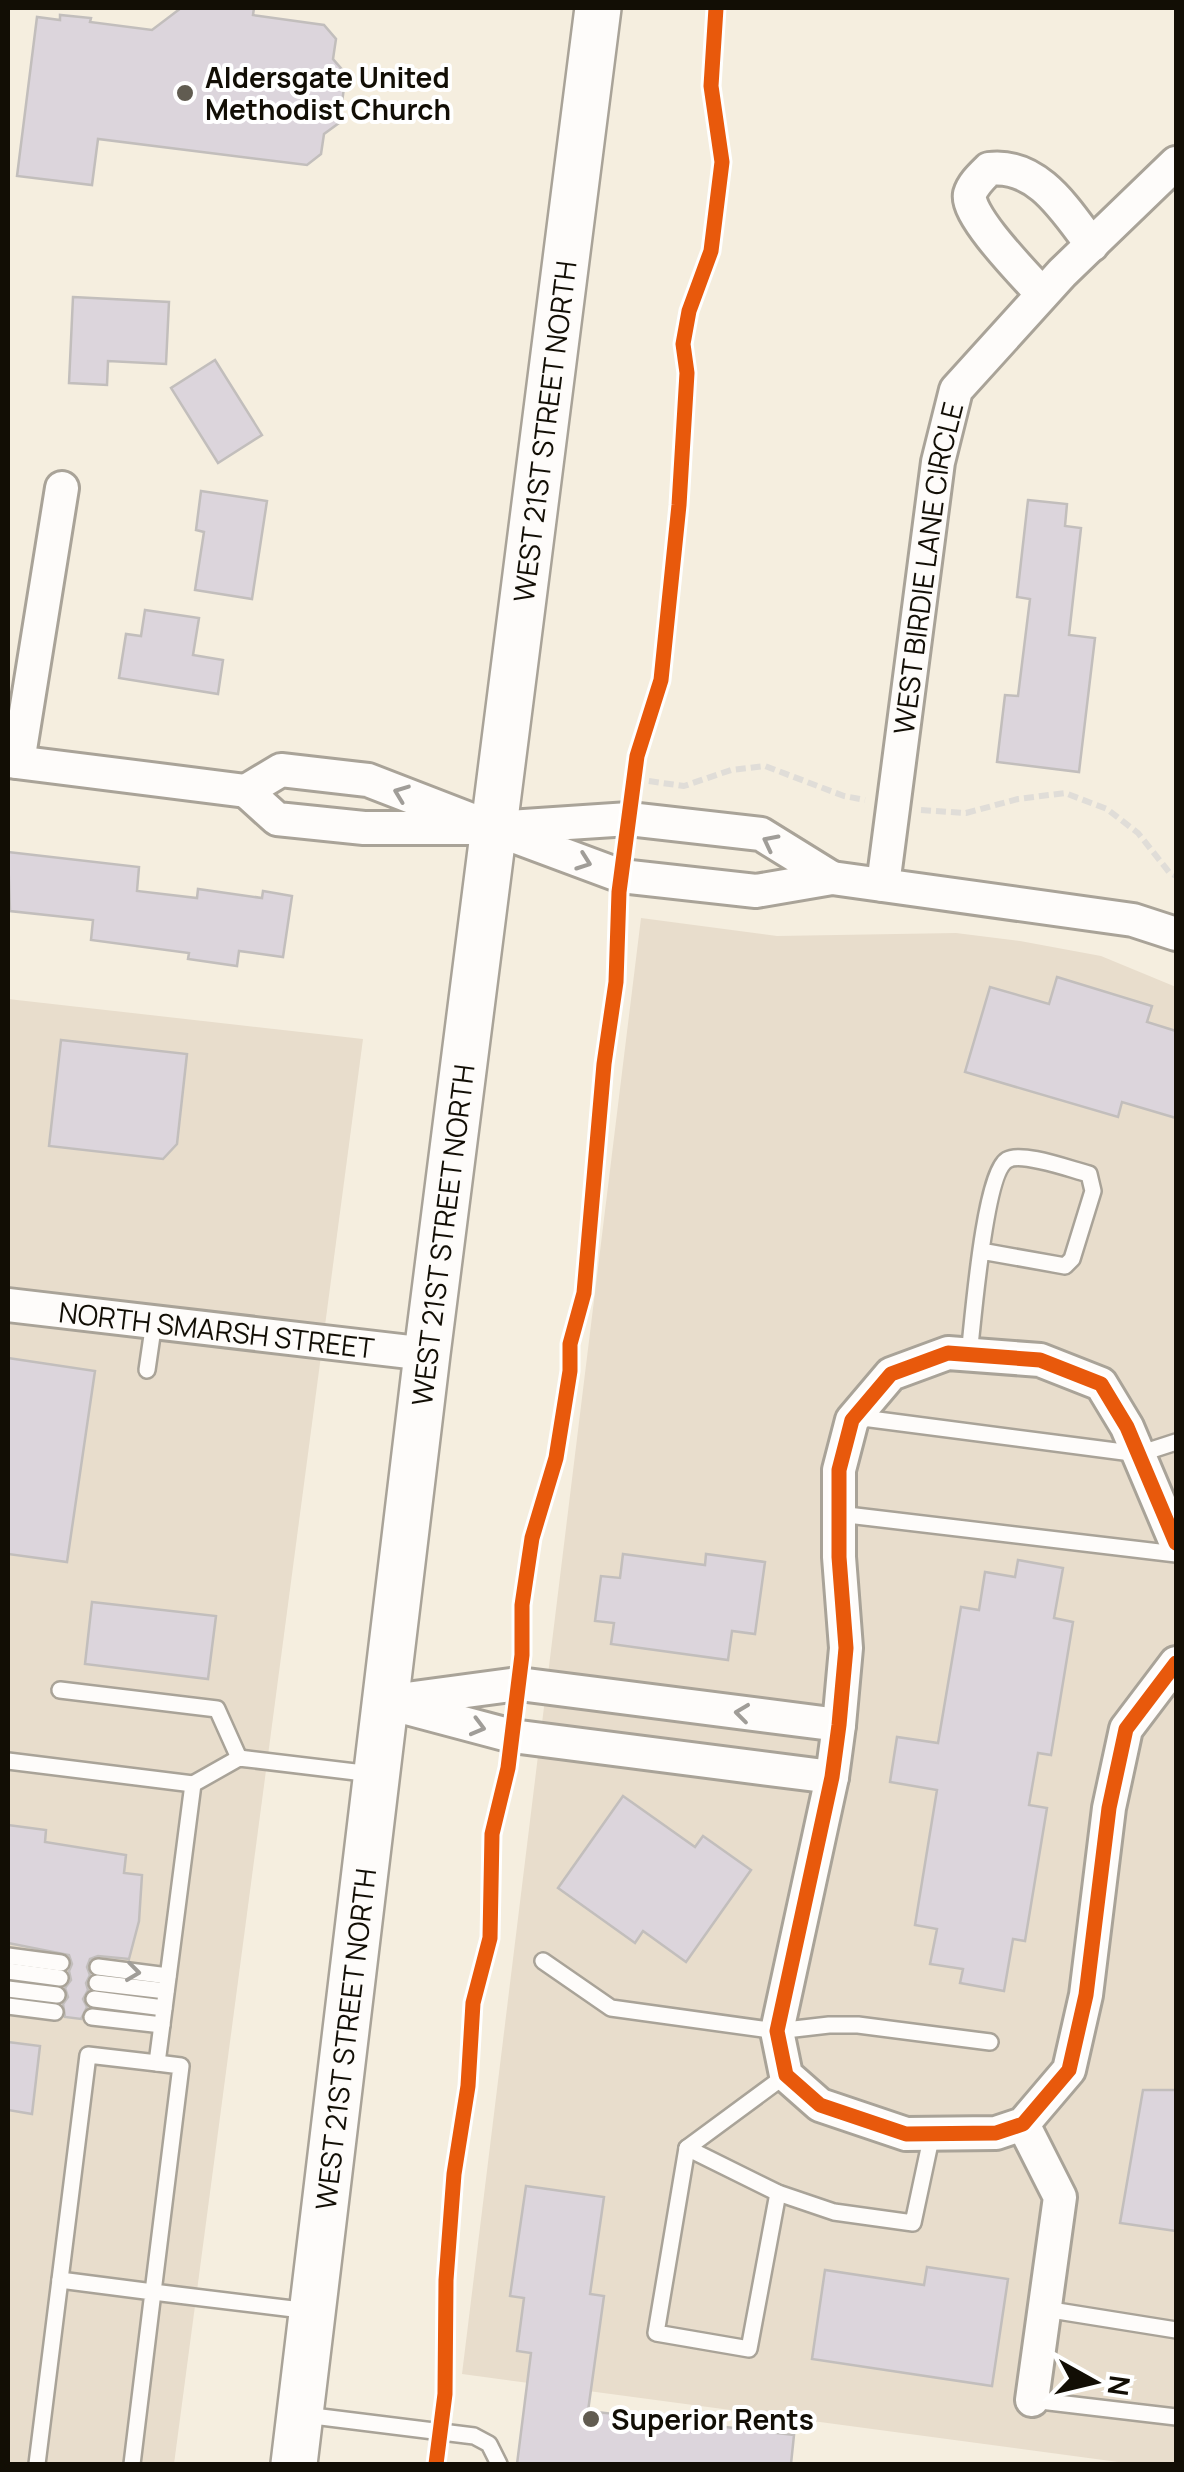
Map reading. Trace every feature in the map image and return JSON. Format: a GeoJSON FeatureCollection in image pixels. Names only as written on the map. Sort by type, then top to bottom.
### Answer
{"type":"FeatureCollection","features":[{"type":"Feature","properties":{"kind":"main road","name":"WEST 21ST STREET NORTH"},"geometry":{"type":"LineString","coordinates":[[294,2464],[492,828],[598,8]]}},
{"type":"Feature","properties":{"kind":"street","name":"WEST BIRDIE LANE CIRCLE"},"geometry":{"type":"LineString","coordinates":[[883,885],[938,462],[956,390],[1042,294],[1176,163]]}},
{"type":"Feature","properties":{"kind":"street"},"geometry":{"type":"LineString","coordinates":[[1042,294],[970,205],[970,195],[989,169],[1006,167],[1039,183],[1092,244]]}},
{"type":"Feature","properties":{"kind":"street"},"geometry":{"type":"LineString","coordinates":[[62,488],[13,761],[246,791],[278,819],[364,828],[492,828],[629,819],[761,834],[832,878]]}},
{"type":"Feature","properties":{"kind":"street"},"geometry":{"type":"LineString","coordinates":[[246,791],[282,770],[368,780],[621,876],[756,892],[832,878],[1133,920],[1176,934]]}},
{"type":"Feature","properties":{"kind":"street","name":"NORTH SMARSH STREET"},"geometry":{"type":"LineString","coordinates":[[8,1305],[427,1354]]}},
{"type":"Feature","properties":{"kind":"street"},"geometry":{"type":"LineString","coordinates":[[1176,1543],[1127,1427],[1101,1384],[1040,1360],[948,1353],[890,1374],[855,1417],[839,1470],[846,1648],[839,1725],[832,1777],[777,2032],[786,2075],[820,2106],[906,2134],[996,2133],[1023,2124],[1069,2070],[1086,1994],[1109,1808],[1126,1729],[1176,1663]]}},
{"type":"Feature","properties":{"kind":"street"},"geometry":{"type":"LineString","coordinates":[[384,1702],[518,1684],[839,1725]]}},
{"type":"Feature","properties":{"kind":"street"},"geometry":{"type":"LineString","coordinates":[[384,1702],[512,1736],[832,1777]]}},
{"type":"Feature","properties":{"kind":"street"},"geometry":{"type":"LineString","coordinates":[[1023,2124],[1060,2197],[1032,2400]]}},
{"type":"Feature","properties":{"kind":"lane"},"geometry":{"type":"LineString","coordinates":[[969,1354],[986,1210],[998,1170],[1008,1159],[1020,1157],[1090,1174],[1093,1192],[1072,1259],[1065,1266],[1058,1268],[982,1251]]}},
{"type":"Feature","properties":{"kind":"lane"},"geometry":{"type":"LineString","coordinates":[[147,1370],[154,1322]]}},
{"type":"Feature","properties":{"kind":"lane"},"geometry":{"type":"LineString","coordinates":[[855,1417],[1139,1454],[1176,1442]]}},
{"type":"Feature","properties":{"kind":"lane"},"geometry":{"type":"LineString","coordinates":[[839,1514],[1176,1554]]}},
{"type":"Feature","properties":{"kind":"lane"},"geometry":{"type":"LineString","coordinates":[[60,1690],[217,1708],[239,1758]]}},
{"type":"Feature","properties":{"kind":"lane"},"geometry":{"type":"LineString","coordinates":[[8,1761],[192,1784],[239,1758],[376,1775]]}},
{"type":"Feature","properties":{"kind":"lane"},"geometry":{"type":"LineString","coordinates":[[158,2063],[192,1784]]}},
{"type":"Feature","properties":{"kind":"lane"},"geometry":{"type":"LineString","coordinates":[[8,1956],[60,1970],[8,1971]]}},
{"type":"Feature","properties":{"kind":"lane"},"geometry":{"type":"LineString","coordinates":[[543,1961],[610,2008],[777,2032],[858,2025],[990,2042]]}},
{"type":"Feature","properties":{"kind":"lane"},"geometry":{"type":"LineString","coordinates":[[165,2000],[96,1983],[165,2000]]}},
{"type":"Feature","properties":{"kind":"lane"},"geometry":{"type":"LineString","coordinates":[[8,1989],[56,2004],[8,2006]]}},
{"type":"Feature","properties":{"kind":"lane"},"geometry":{"type":"LineString","coordinates":[[92,2017],[165,2000]]}},
{"type":"Feature","properties":{"kind":"lane"},"geometry":{"type":"LineString","coordinates":[[37,2464],[88,2055],[181,2066],[132,2464]]}},
{"type":"Feature","properties":{"kind":"lane"},"geometry":{"type":"LineString","coordinates":[[778,2193],[749,2349],[656,2333],[688,2148],[786,2075]]}},
{"type":"Feature","properties":{"kind":"lane"},"geometry":{"type":"LineString","coordinates":[[688,2148],[778,2193],[834,2212],[913,2223],[932,2134]]}},
{"type":"Feature","properties":{"kind":"lane"},"geometry":{"type":"LineString","coordinates":[[60,2280],[312,2311]]}},
{"type":"Feature","properties":{"kind":"lane"},"geometry":{"type":"LineString","coordinates":[[1045,2309],[1176,2330]]}},
{"type":"Feature","properties":{"kind":"lane"},"geometry":{"type":"LineString","coordinates":[[1032,2400],[1176,2418]]}},
{"type":"Feature","properties":{"kind":"lane"},"geometry":{"type":"LineString","coordinates":[[300,2414],[474,2436],[489,2444],[499,2464]]}},
{"type":"Feature","properties":{"kind":"path"},"geometry":{"type":"LineString","coordinates":[[629,819],[635,768]]}},
{"type":"Feature","properties":{"kind":"shaded area"},"geometry":{"type":"Polygon","coordinates":[[[641,918],[777,936],[956,933],[1020,941],[1101,956],[1176,987],[1176,2464],[1133,2464],[462,2374],[641,918]]]}},
{"type":"Feature","properties":{"kind":"shaded area"},"geometry":{"type":"Polygon","coordinates":[[[8,999],[363,1039],[174,2464],[8,2464],[8,999]]]}},
{"type":"Feature","properties":{"kind":"building","name":"Aldersgate United Methodist Church"},"geometry":{"type":"Polygon","coordinates":[[[181,8],[254,8],[253,15],[324,25],[336,39],[333,59],[346,74],[339,123],[324,134],[321,154],[307,165],[98,139],[92,185],[17,176],[37,17],[91,18],[90,22],[152,30],[181,8]]]}},
{"type":"Feature","properties":{"kind":"building"},"geometry":{"type":"Polygon","coordinates":[[[73,297],[169,302],[166,364],[108,361],[107,385],[69,383],[73,297]]]}},
{"type":"Feature","properties":{"kind":"building"},"geometry":{"type":"Polygon","coordinates":[[[215,360],[262,435],[218,463],[171,388],[215,360]]]}},
{"type":"Feature","properties":{"kind":"building"},"geometry":{"type":"Polygon","coordinates":[[[201,491],[267,501],[252,599],[195,590],[204,532],[196,530],[201,491]]]}},
{"type":"Feature","properties":{"kind":"building"},"geometry":{"type":"Polygon","coordinates":[[[1028,500],[1067,504],[1065,526],[1081,528],[1069,635],[1095,638],[1079,772],[997,762],[1005,695],[1018,696],[1030,599],[1017,597],[1028,500]]]}},
{"type":"Feature","properties":{"kind":"building"},"geometry":{"type":"Polygon","coordinates":[[[145,610],[199,618],[193,655],[223,660],[218,694],[119,678],[126,634],[141,636],[145,610]]]}},
{"type":"Feature","properties":{"kind":"building"},"geometry":{"type":"Polygon","coordinates":[[[8,852],[139,867],[137,891],[197,898],[198,889],[262,898],[263,891],[292,896],[283,957],[239,951],[237,966],[188,959],[189,953],[91,940],[93,920],[10,911],[8,852]]]}},
{"type":"Feature","properties":{"kind":"building"},"geometry":{"type":"Polygon","coordinates":[[[1057,977],[1152,1006],[1147,1022],[1176,1031],[1176,1118],[1122,1102],[1118,1117],[965,1072],[990,987],[1049,1004],[1057,977]]]}},
{"type":"Feature","properties":{"kind":"building"},"geometry":{"type":"Polygon","coordinates":[[[61,1040],[187,1054],[177,1144],[163,1159],[49,1146],[61,1040]]]}},
{"type":"Feature","properties":{"kind":"building"},"geometry":{"type":"Polygon","coordinates":[[[8,1358],[95,1371],[67,1562],[8,1554],[8,1358]]]}},
{"type":"Feature","properties":{"kind":"building"},"geometry":{"type":"Polygon","coordinates":[[[623,1554],[705,1565],[706,1554],[765,1562],[755,1634],[732,1631],[728,1660],[611,1644],[614,1623],[595,1621],[601,1576],[620,1578],[623,1554]]]}},
{"type":"Feature","properties":{"kind":"building"},"geometry":{"type":"Polygon","coordinates":[[[1018,1560],[1063,1568],[1054,1618],[1073,1622],[1051,1755],[1038,1753],[1029,1805],[1047,1808],[1025,1941],[1013,1939],[1004,1991],[960,1983],[963,1969],[930,1964],[937,1929],[915,1925],[937,1790],[890,1782],[897,1737],[938,1743],[961,1607],[979,1610],[985,1572],[1015,1577],[1018,1560]]]}},
{"type":"Feature","properties":{"kind":"building"},"geometry":{"type":"Polygon","coordinates":[[[92,1602],[216,1616],[208,1679],[85,1664],[92,1602]]]}},
{"type":"Feature","properties":{"kind":"building"},"geometry":{"type":"Polygon","coordinates":[[[623,1796],[695,1847],[703,1836],[751,1870],[686,1962],[643,1931],[635,1943],[558,1888],[623,1796]]]}},
{"type":"Feature","properties":{"kind":"building"},"geometry":{"type":"Polygon","coordinates":[[[8,1825],[46,1830],[45,1842],[126,1855],[124,1873],[142,1875],[139,1921],[129,1959],[90,1959],[88,1990],[83,1999],[87,2007],[81,2019],[65,2017],[65,1988],[71,1980],[69,1955],[8,1943],[8,1825]]]}},
{"type":"Feature","properties":{"kind":"building"},"geometry":{"type":"Polygon","coordinates":[[[8,2042],[40,2046],[32,2114],[8,2110],[8,2042]]]}},
{"type":"Feature","properties":{"kind":"building"},"geometry":{"type":"Polygon","coordinates":[[[1143,2090],[1176,2090],[1176,2231],[1120,2223],[1143,2090]]]}},
{"type":"Feature","properties":{"kind":"building"},"geometry":{"type":"Polygon","coordinates":[[[526,2186],[604,2197],[590,2294],[604,2296],[588,2411],[794,2435],[791,2464],[517,2464],[531,2353],[517,2351],[524,2298],[510,2296],[526,2186]]]}},
{"type":"Feature","properties":{"kind":"building"},"geometry":{"type":"Polygon","coordinates":[[[927,2267],[1008,2279],[992,2386],[812,2359],[825,2270],[924,2285],[927,2267]]]}},
{"type":"Feature","properties":{"kind":"cycle path"},"geometry":{"type":"LineString","coordinates":[[436,2464],[445,2394],[446,2280],[454,2174],[468,2086],[473,2003],[490,1938],[492,1834],[508,1768],[532,1538],[556,1458],[570,1371],[570,1344],[584,1293],[604,1064],[616,982],[619,892],[637,756],[661,680],[679,505],[687,373],[683,344],[689,311],[711,251],[722,162],[711,86],[716,8]]}},
{"type":"Feature","properties":{"kind":"cycle path"},"geometry":{"type":"LineString","coordinates":[[1176,1543],[1127,1427],[1101,1384],[1040,1360],[948,1353],[891,1374],[852,1420],[839,1470],[839,1557],[846,1648],[839,1725],[832,1777],[777,2031],[786,2075],[820,2105],[906,2134],[996,2133],[1023,2124],[1069,2070],[1086,1995],[1109,1808],[1126,1729],[1176,1663]]}},
{"type":"Feature","properties":{"kind":"place","name":"Aldersgate United Methodist Church"},"geometry":{"type":"Point","coordinates":[185,93]}},
{"type":"Feature","properties":{"kind":"place","name":"Superior Rents"},"geometry":{"type":"Point","coordinates":[591,2419]}}]}
